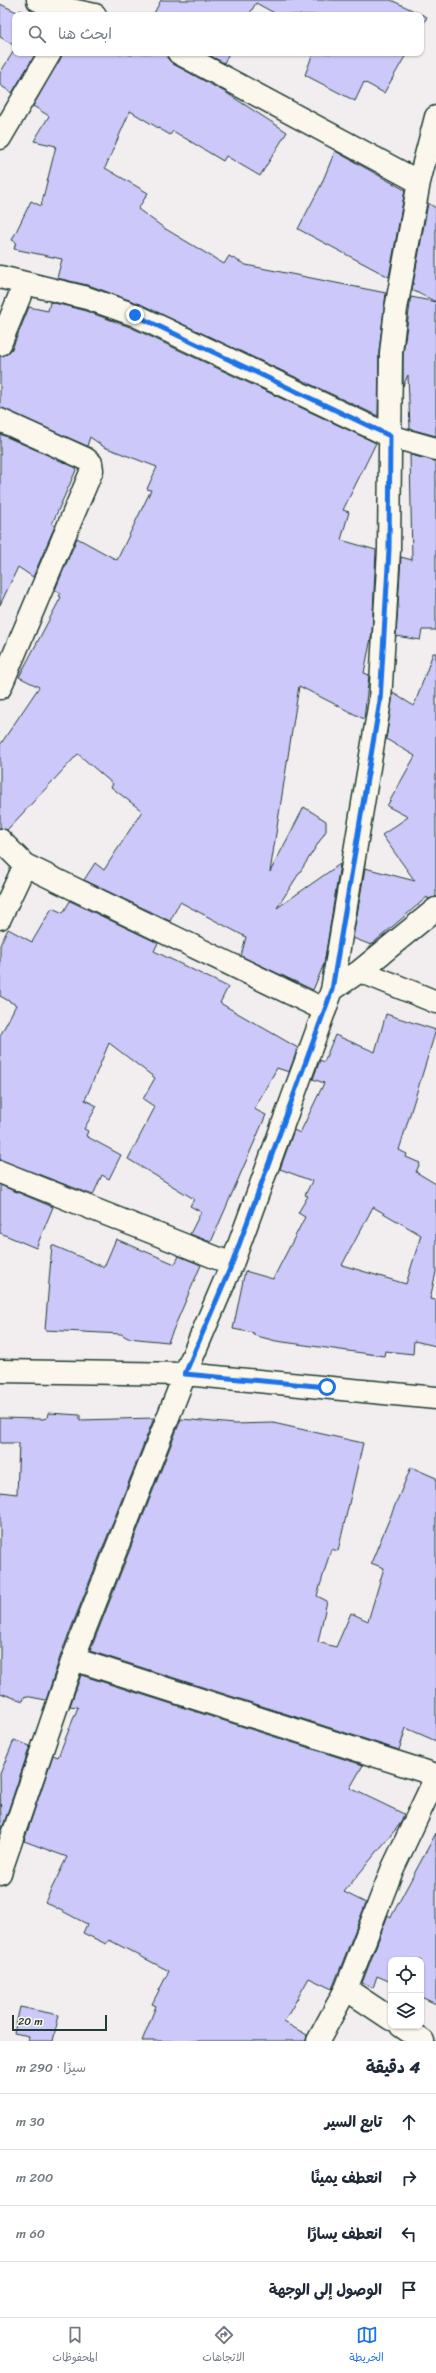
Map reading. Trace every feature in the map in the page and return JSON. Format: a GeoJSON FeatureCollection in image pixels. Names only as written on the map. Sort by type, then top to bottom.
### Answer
{"type":"FeatureCollection","features":[{"type":"Feature","properties":{"kind":"street"},"geometry":{"type":"LineString","coordinates":[[38,0],[80,10]]}},
{"type":"Feature","properties":{"kind":"street"},"geometry":{"type":"LineString","coordinates":[[0,138],[48,56]]}},
{"type":"Feature","properties":{"kind":"street"},"geometry":{"type":"LineString","coordinates":[[184,56],[419,182]]}},
{"type":"Feature","properties":{"kind":"street"},"geometry":{"type":"LineString","coordinates":[[1,1864],[73,1659],[185,1374],[232,1264],[329,1000],[380,701],[389,550],[391,353],[396,309],[419,182],[436,117]]}},
{"type":"Feature","properties":{"kind":"street"},"geometry":{"type":"LineString","coordinates":[[0,277],[88,298],[135,315],[390,436],[436,449]]}},
{"type":"Feature","properties":{"kind":"street"},"geometry":{"type":"LineString","coordinates":[[0,344],[25,283]]}},
{"type":"Feature","properties":{"kind":"street"},"geometry":{"type":"LineString","coordinates":[[0,420],[86,460],[91,463],[92,470],[0,688]]}},
{"type":"Feature","properties":{"kind":"street"},"geometry":{"type":"LineString","coordinates":[[0,840],[25,865],[329,1000]]}},
{"type":"Feature","properties":{"kind":"street"},"geometry":{"type":"LineString","coordinates":[[0,918],[25,865]]}},
{"type":"Feature","properties":{"kind":"street"},"geometry":{"type":"LineString","coordinates":[[329,1000],[360,971],[436,908]]}},
{"type":"Feature","properties":{"kind":"street"},"geometry":{"type":"LineString","coordinates":[[360,971],[436,1002]]}},
{"type":"Feature","properties":{"kind":"street"},"geometry":{"type":"LineString","coordinates":[[0,1172],[232,1264]]}},
{"type":"Feature","properties":{"kind":"street"},"geometry":{"type":"LineString","coordinates":[[0,1371],[185,1374],[436,1398]]}},
{"type":"Feature","properties":{"kind":"street"},"geometry":{"type":"LineString","coordinates":[[73,1659],[436,1776],[392,1870],[346,1989],[318,2041]]}},
{"type":"Feature","properties":{"kind":"street"},"geometry":{"type":"LineString","coordinates":[[346,1989],[388,2018]]}},
{"type":"Feature","properties":{"kind":"street"},"geometry":{"type":"LineString","coordinates":[[405,2029],[423,2041]]}},
{"type":"Feature","properties":{"kind":"building"},"geometry":{"type":"Polygon","coordinates":[[[161,0],[391,0],[416,12],[272,12],[256,3],[251,12],[155,12],[161,0]]]}},
{"type":"Feature","properties":{"kind":"building"},"geometry":{"type":"Polygon","coordinates":[[[0,4],[17,12],[12,12],[12,44],[0,37],[0,4]]]}},
{"type":"Feature","properties":{"kind":"building"},"geometry":{"type":"Polygon","coordinates":[[[424,16],[427,17],[424,22],[424,16]]]}},
{"type":"Feature","properties":{"kind":"building"},"geometry":{"type":"Polygon","coordinates":[[[12,54],[12,56],[34,56],[12,93],[0,85],[0,73],[12,54]]]}},
{"type":"Feature","properties":{"kind":"building"},"geometry":{"type":"Polygon","coordinates":[[[60,56],[168,56],[168,59],[173,64],[225,92],[287,132],[260,176],[226,156],[223,161],[173,131],[170,135],[130,111],[105,168],[148,193],[138,209],[164,228],[224,264],[229,256],[246,265],[386,293],[379,352],[378,416],[140,304],[91,286],[57,278],[62,259],[14,249],[16,242],[12,240],[31,201],[41,206],[56,146],[34,141],[49,116],[33,106],[60,56]]]}},
{"type":"Feature","properties":{"kind":"building"},"geometry":{"type":"Polygon","coordinates":[[[211,56],[228,56],[224,63],[211,56]]]}},
{"type":"Feature","properties":{"kind":"building"},"geometry":{"type":"Polygon","coordinates":[[[312,56],[405,56],[384,93],[364,82],[355,101],[305,75],[312,56]]]}},
{"type":"Feature","properties":{"kind":"building"},"geometry":{"type":"Polygon","coordinates":[[[335,151],[405,190],[389,277],[298,229],[321,185],[335,151]]]}},
{"type":"Feature","properties":{"kind":"building"},"geometry":{"type":"Polygon","coordinates":[[[428,203],[436,208],[436,302],[412,290],[428,203]]]}},
{"type":"Feature","properties":{"kind":"building"},"geometry":{"type":"Polygon","coordinates":[[[411,297],[436,302],[436,436],[410,429],[408,375],[403,386],[403,354],[411,297]]]}},
{"type":"Feature","properties":{"kind":"building"},"geometry":{"type":"Polygon","coordinates":[[[50,302],[83,310],[130,327],[376,443],[343,510],[349,512],[341,540],[376,550],[372,633],[364,673],[369,675],[364,719],[299,686],[270,872],[304,807],[326,821],[326,831],[277,908],[340,864],[324,964],[313,990],[241,956],[246,937],[180,902],[170,921],[84,880],[95,863],[104,870],[142,811],[111,787],[113,784],[78,754],[7,830],[0,828],[0,745],[39,687],[19,677],[61,597],[59,596],[61,593],[55,590],[77,538],[117,560],[151,490],[147,489],[157,467],[104,447],[90,437],[87,446],[0,408],[0,356],[7,354],[12,349],[29,307],[48,311],[50,302]]]}},
{"type":"Feature","properties":{"kind":"building"},"geometry":{"type":"Polygon","coordinates":[[[0,434],[77,468],[52,524],[55,526],[33,577],[18,567],[0,605],[0,434]]]}},
{"type":"Feature","properties":{"kind":"building"},"geometry":{"type":"Polygon","coordinates":[[[410,455],[436,461],[436,630],[422,630],[420,640],[396,636],[401,557],[412,560],[410,455]]]}},
{"type":"Feature","properties":{"kind":"building"},"geometry":{"type":"Polygon","coordinates":[[[433,653],[436,653],[436,897],[428,899],[427,897],[371,945],[353,938],[365,868],[415,881],[382,835],[408,817],[387,806],[415,756],[386,739],[393,693],[414,706],[433,653]]]}},
{"type":"Feature","properties":{"kind":"building"},"geometry":{"type":"Polygon","coordinates":[[[70,901],[158,943],[154,951],[228,987],[220,1003],[298,1048],[289,1072],[277,1068],[254,1109],[266,1115],[211,1242],[190,1234],[201,1212],[190,1206],[194,1199],[128,1159],[155,1107],[143,1099],[155,1078],[109,1043],[85,1100],[97,1106],[84,1129],[88,1131],[86,1136],[121,1155],[109,1179],[102,1175],[93,1195],[0,1160],[0,1036],[16,1005],[0,996],[0,945],[8,929],[32,942],[52,908],[63,913],[70,901]]]}},
{"type":"Feature","properties":{"kind":"building"},"geometry":{"type":"Polygon","coordinates":[[[386,1014],[436,1030],[399,1150],[407,1154],[406,1157],[420,1163],[416,1172],[436,1184],[436,1272],[430,1299],[436,1300],[436,1346],[414,1341],[413,1354],[385,1351],[384,1356],[276,1341],[253,1335],[254,1333],[233,1329],[245,1271],[273,1279],[305,1217],[298,1213],[308,1196],[305,1195],[312,1181],[280,1169],[294,1130],[300,1133],[324,1083],[313,1079],[320,1060],[324,1062],[335,1035],[375,1052],[386,1014]],[[373,1207],[342,1265],[406,1284],[421,1235],[373,1207]]]}},
{"type":"Feature","properties":{"kind":"building"},"geometry":{"type":"Polygon","coordinates":[[[0,1185],[53,1207],[36,1248],[0,1233],[0,1185]]]}},
{"type":"Feature","properties":{"kind":"building"},"geometry":{"type":"Polygon","coordinates":[[[116,1239],[175,1264],[179,1256],[201,1265],[168,1342],[128,1338],[121,1334],[45,1330],[52,1245],[104,1267],[116,1239]]]}},
{"type":"Feature","properties":{"kind":"building"},"geometry":{"type":"Polygon","coordinates":[[[48,1413],[80,1415],[80,1420],[154,1418],[61,1654],[46,1700],[25,1696],[23,1701],[0,1693],[0,1492],[17,1494],[19,1443],[0,1443],[0,1418],[42,1419],[47,1418],[48,1413]]]}},
{"type":"Feature","properties":{"kind":"building"},"geometry":{"type":"Polygon","coordinates":[[[181,1419],[235,1424],[273,1423],[363,1443],[338,1551],[331,1549],[317,1596],[327,1601],[318,1642],[336,1647],[351,1613],[368,1621],[384,1568],[371,1563],[411,1467],[436,1478],[436,1741],[406,1728],[399,1750],[90,1651],[181,1419]]]}},
{"type":"Feature","properties":{"kind":"building"},"geometry":{"type":"Polygon","coordinates":[[[81,1675],[363,1765],[350,1788],[404,1814],[400,1824],[344,1892],[366,1903],[332,1989],[309,1978],[284,2022],[307,2035],[306,2041],[142,2041],[156,2006],[152,2004],[169,1971],[109,1940],[106,1944],[83,1933],[87,1924],[45,1902],[67,1857],[24,1841],[53,1755],[58,1757],[78,1707],[70,1706],[81,1675]]]}},
{"type":"Feature","properties":{"kind":"building"},"geometry":{"type":"Polygon","coordinates":[[[14,1740],[30,1746],[1,1832],[0,1774],[14,1740]]]}},
{"type":"Feature","properties":{"kind":"building"},"geometry":{"type":"Polygon","coordinates":[[[436,1833],[436,2004],[424,1998],[424,1957],[388,1957],[388,1981],[377,1976],[373,1988],[362,1983],[388,1915],[391,1917],[436,1833]]]}},
{"type":"Feature","properties":{"kind":"building"},"geometry":{"type":"Polygon","coordinates":[[[20,2007],[59,2015],[53,2041],[28,2041],[29,2036],[14,2033],[20,2007]]]}},
{"type":"Feature","properties":{"kind":"route"},"geometry":{"type":"LineString","coordinates":[[135,315],[196,342],[390,436],[389,550],[380,701],[332,990],[232,1264],[185,1374],[327,1387]]}}]}
